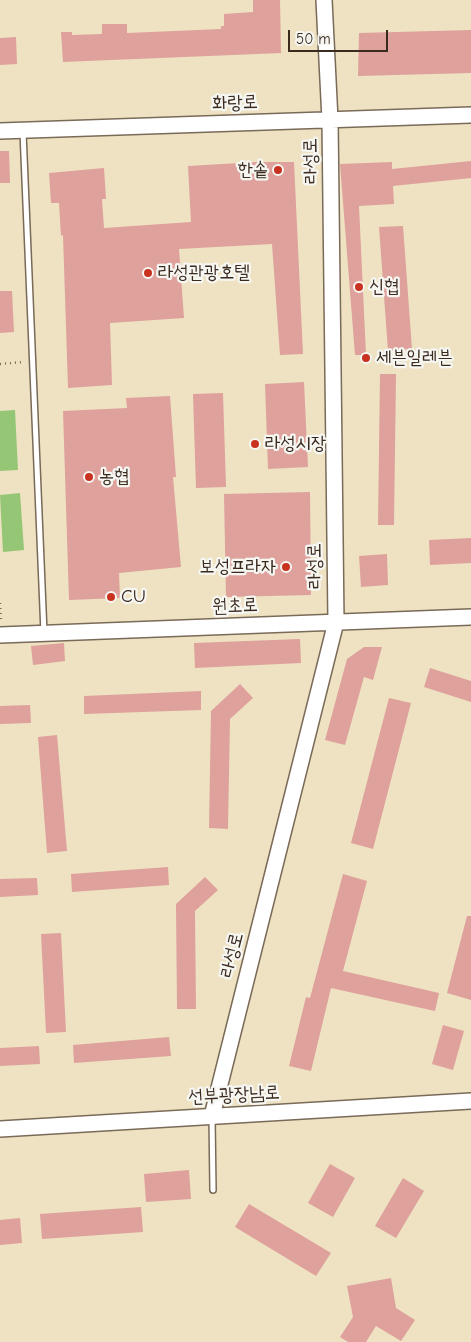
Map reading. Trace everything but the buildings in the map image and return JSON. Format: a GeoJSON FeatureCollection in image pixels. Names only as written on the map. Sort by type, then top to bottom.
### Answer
{"type":"FeatureCollection","features":[{"type":"Feature","properties":{"kind":"street","name":"라성로"},"geometry":{"type":"LineString","coordinates":[[212,1116],[336,622],[330,120],[324,0]]}},
{"type":"Feature","properties":{"kind":"street","name":"화랑로"},"geometry":{"type":"LineString","coordinates":[[0,131],[471,115]]}},
{"type":"Feature","properties":{"kind":"street","name":"원초로"},"geometry":{"type":"LineString","coordinates":[[1,635],[471,617]]}},
{"type":"Feature","properties":{"kind":"street","name":"선부광장남로"},"geometry":{"type":"LineString","coordinates":[[0,1129],[471,1101]]}},
{"type":"Feature","properties":{"kind":"lane"},"geometry":{"type":"LineString","coordinates":[[23,130],[44,633]]}},
{"type":"Feature","properties":{"kind":"lane"},"geometry":{"type":"LineString","coordinates":[[212,1116],[213,1190]]}},
{"type":"Feature","properties":{"kind":"path"},"geometry":{"type":"LineString","coordinates":[[0,364],[32,361]]}},
{"type":"Feature","properties":{"kind":"path"},"geometry":{"type":"LineString","coordinates":[[0,603],[1,635]]}},
{"type":"Feature","properties":{"kind":"green space"},"geometry":{"type":"Polygon","coordinates":[[[15,410],[18,470],[0,471],[0,411],[15,410]]]}},
{"type":"Feature","properties":{"kind":"green space"},"geometry":{"type":"Polygon","coordinates":[[[20,493],[24,550],[3,552],[0,495],[20,493]]]}},
{"type":"Feature","properties":{"kind":"place","name":"한솥"},"geometry":{"type":"Point","coordinates":[278,170]}},
{"type":"Feature","properties":{"kind":"place","name":"라성관광호텔"},"geometry":{"type":"Point","coordinates":[148,273]}},
{"type":"Feature","properties":{"kind":"place","name":"신협"},"geometry":{"type":"Point","coordinates":[359,287]}},
{"type":"Feature","properties":{"kind":"place","name":"세븐일레븐"},"geometry":{"type":"Point","coordinates":[366,358]}},
{"type":"Feature","properties":{"kind":"place","name":"라성시장"},"geometry":{"type":"Point","coordinates":[255,444]}},
{"type":"Feature","properties":{"kind":"place","name":"농협"},"geometry":{"type":"Point","coordinates":[89,477]}},
{"type":"Feature","properties":{"kind":"place","name":"보성프라자"},"geometry":{"type":"Point","coordinates":[286,567]}},
{"type":"Feature","properties":{"kind":"place","name":"CU"},"geometry":{"type":"Point","coordinates":[111,597]}}]}
